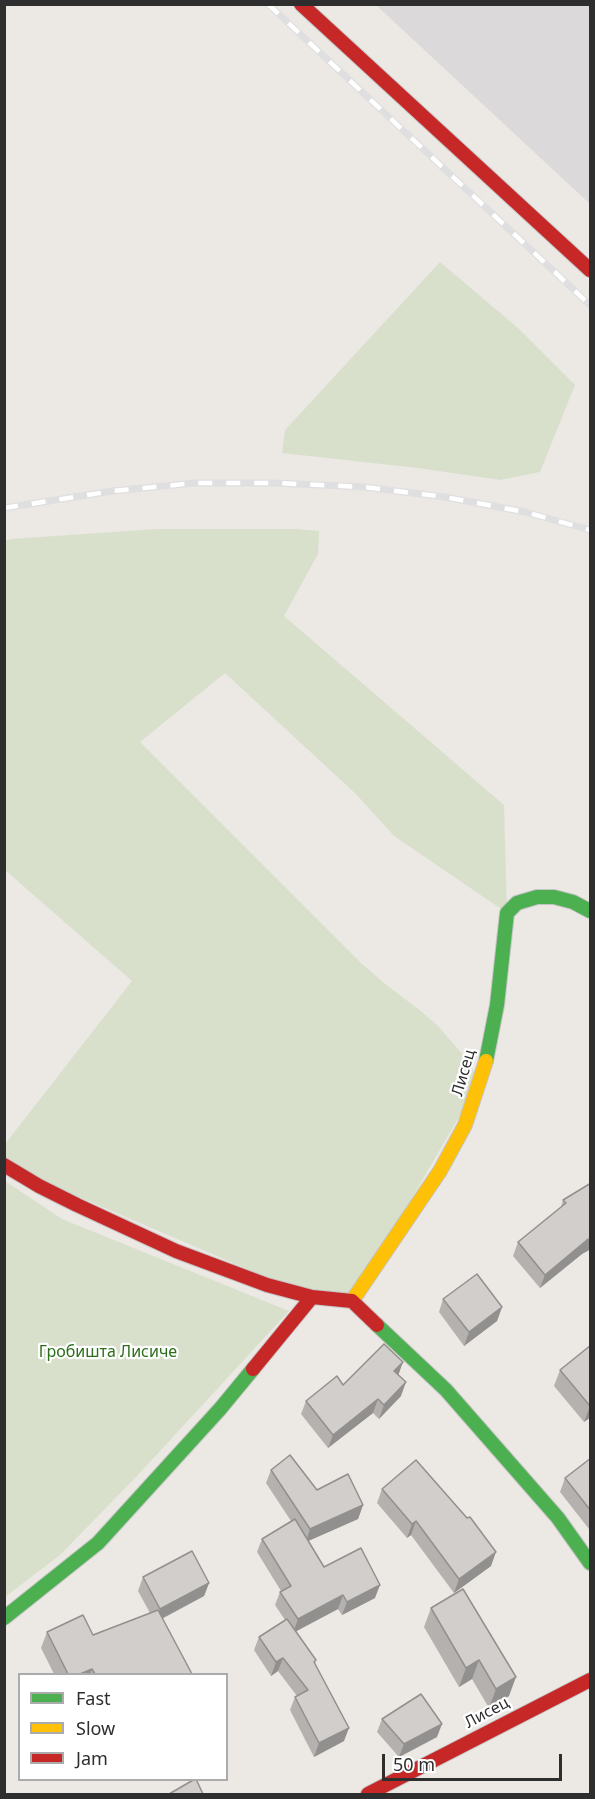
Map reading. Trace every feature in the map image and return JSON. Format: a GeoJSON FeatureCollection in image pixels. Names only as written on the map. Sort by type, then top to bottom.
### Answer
{"type":"FeatureCollection","features":[{"type":"Feature","properties":{"kind":"street"},"geometry":{"type":"LineString","coordinates":[[302,4],[591,270]]}},
{"type":"Feature","properties":{"kind":"street","name":"Лисец"},"geometry":{"type":"LineString","coordinates":[[352,1301],[440,1171],[465,1125],[486,1061],[497,1005],[507,913],[517,903],[537,897],[554,897],[573,902],[591,911]]}},
{"type":"Feature","properties":{"kind":"street"},"geometry":{"type":"LineString","coordinates":[[4,1165],[77,1205],[176,1251],[267,1285],[312,1297],[352,1301],[446,1390],[558,1518],[591,1563]]}},
{"type":"Feature","properties":{"kind":"street"},"geometry":{"type":"LineString","coordinates":[[4,1618],[98,1543],[220,1409],[312,1297]]}},
{"type":"Feature","properties":{"kind":"street","name":"Лисец"},"geometry":{"type":"LineString","coordinates":[[368,1794],[591,1680]]}},
{"type":"Feature","properties":{"kind":"shaded area"},"geometry":{"type":"Polygon","coordinates":[[[376,5],[590,5],[590,204],[376,5]]]}},
{"type":"Feature","properties":{"kind":"green space"},"geometry":{"type":"Polygon","coordinates":[[[440,262],[518,328],[575,385],[540,472],[500,480],[418,468],[282,453],[285,430],[440,262]]]}},
{"type":"Feature","properties":{"kind":"green space"},"geometry":{"type":"Polygon","coordinates":[[[157,529],[319,531],[318,554],[284,616],[504,805],[507,913],[394,836],[356,794],[225,673],[140,742],[360,962],[438,1026],[464,1056],[480,1081],[352,1301],[312,1297],[5,1165],[5,1144],[132,981],[5,870],[5,541],[157,529]]]}},
{"type":"Feature","properties":{"kind":"green space","name":"Гробишта Лисиче"},"geometry":{"type":"Polygon","coordinates":[[[5,1181],[62,1219],[289,1311],[137,1476],[60,1555],[5,1597],[5,1181]]]}},
{"type":"Feature","properties":{"kind":"building"},"geometry":{"type":"Polygon","coordinates":[[[591,1183],[591,1238],[545,1275],[518,1242],[566,1203],[563,1200],[591,1183]]]}},
{"type":"Feature","properties":{"kind":"building"},"geometry":{"type":"Polygon","coordinates":[[[477,1274],[502,1307],[469,1332],[443,1299],[477,1274]]]}},
{"type":"Feature","properties":{"kind":"building"},"geometry":{"type":"Polygon","coordinates":[[[384,1344],[403,1362],[394,1371],[406,1382],[384,1405],[378,1399],[333,1435],[306,1401],[337,1376],[343,1385],[384,1344]]]}},
{"type":"Feature","properties":{"kind":"building"},"geometry":{"type":"Polygon","coordinates":[[[591,1345],[591,1405],[590,1406],[560,1370],[591,1345]]]}},
{"type":"Feature","properties":{"kind":"building"},"geometry":{"type":"Polygon","coordinates":[[[290,1455],[317,1490],[348,1474],[363,1505],[310,1529],[271,1470],[290,1455]]]}},
{"type":"Feature","properties":{"kind":"building"},"geometry":{"type":"Polygon","coordinates":[[[591,1458],[591,1511],[565,1478],[591,1458]]]}},
{"type":"Feature","properties":{"kind":"building"},"geometry":{"type":"Polygon","coordinates":[[[416,1460],[467,1518],[470,1517],[496,1552],[459,1579],[416,1521],[412,1524],[382,1489],[416,1460]]]}},
{"type":"Feature","properties":{"kind":"building"},"geometry":{"type":"Polygon","coordinates":[[[295,1519],[324,1567],[361,1548],[380,1585],[347,1602],[343,1595],[298,1619],[280,1592],[291,1586],[262,1539],[295,1519]]]}},
{"type":"Feature","properties":{"kind":"building"},"geometry":{"type":"Polygon","coordinates":[[[192,1551],[209,1583],[160,1609],[143,1577],[192,1551]]]}},
{"type":"Feature","properties":{"kind":"building"},"geometry":{"type":"Polygon","coordinates":[[[463,1589],[516,1677],[496,1689],[479,1660],[466,1668],[431,1608],[463,1589]]]}},
{"type":"Feature","properties":{"kind":"building"},"geometry":{"type":"Polygon","coordinates":[[[158,1610],[191,1673],[94,1673],[92,1669],[82,1673],[68,1673],[47,1632],[83,1615],[93,1635],[158,1610]]]}},
{"type":"Feature","properties":{"kind":"building"},"geometry":{"type":"Polygon","coordinates":[[[287,1619],[316,1660],[314,1662],[349,1728],[319,1743],[295,1697],[308,1690],[283,1658],[276,1662],[259,1637],[287,1619]]]}},
{"type":"Feature","properties":{"kind":"building"},"geometry":{"type":"Polygon","coordinates":[[[421,1694],[442,1724],[404,1744],[382,1719],[421,1694]]]}},
{"type":"Feature","properties":{"kind":"building"},"geometry":{"type":"Polygon","coordinates":[[[192,1781],[197,1781],[203,1794],[169,1794],[192,1781]]]}},
{"type":"Feature","properties":{"kind":"railway"},"geometry":{"type":"LineString","coordinates":[[268,4],[590,305]]}},
{"type":"Feature","properties":{"kind":"railway"},"geometry":{"type":"LineString","coordinates":[[4,508],[113,491],[195,483],[274,483],[364,487],[445,497],[525,512],[590,530]]}},
{"type":"Feature","properties":{"kind":"traffic: fast"},"geometry":{"type":"LineString","coordinates":[[486,1061],[497,1005],[507,913],[517,903],[537,897],[554,897],[573,902],[590,911]]}},
{"type":"Feature","properties":{"kind":"traffic: fast"},"geometry":{"type":"LineString","coordinates":[[377,1325],[446,1390],[558,1518],[590,1563]]}},
{"type":"Feature","properties":{"kind":"traffic: fast"},"geometry":{"type":"LineString","coordinates":[[4,1618],[98,1543],[220,1409],[253,1369]]}},
{"type":"Feature","properties":{"kind":"traffic: slow"},"geometry":{"type":"LineString","coordinates":[[352,1301],[440,1171],[465,1125],[486,1061]]}},
{"type":"Feature","properties":{"kind":"traffic: jam"},"geometry":{"type":"LineString","coordinates":[[301,4],[590,270]]}},
{"type":"Feature","properties":{"kind":"traffic: jam"},"geometry":{"type":"LineString","coordinates":[[4,1165],[39,1186],[176,1251],[267,1285],[312,1297],[352,1301],[377,1325]]}},
{"type":"Feature","properties":{"kind":"traffic: jam"},"geometry":{"type":"LineString","coordinates":[[253,1369],[312,1297]]}},
{"type":"Feature","properties":{"kind":"traffic: jam"},"geometry":{"type":"LineString","coordinates":[[368,1794],[590,1680]]}}]}
